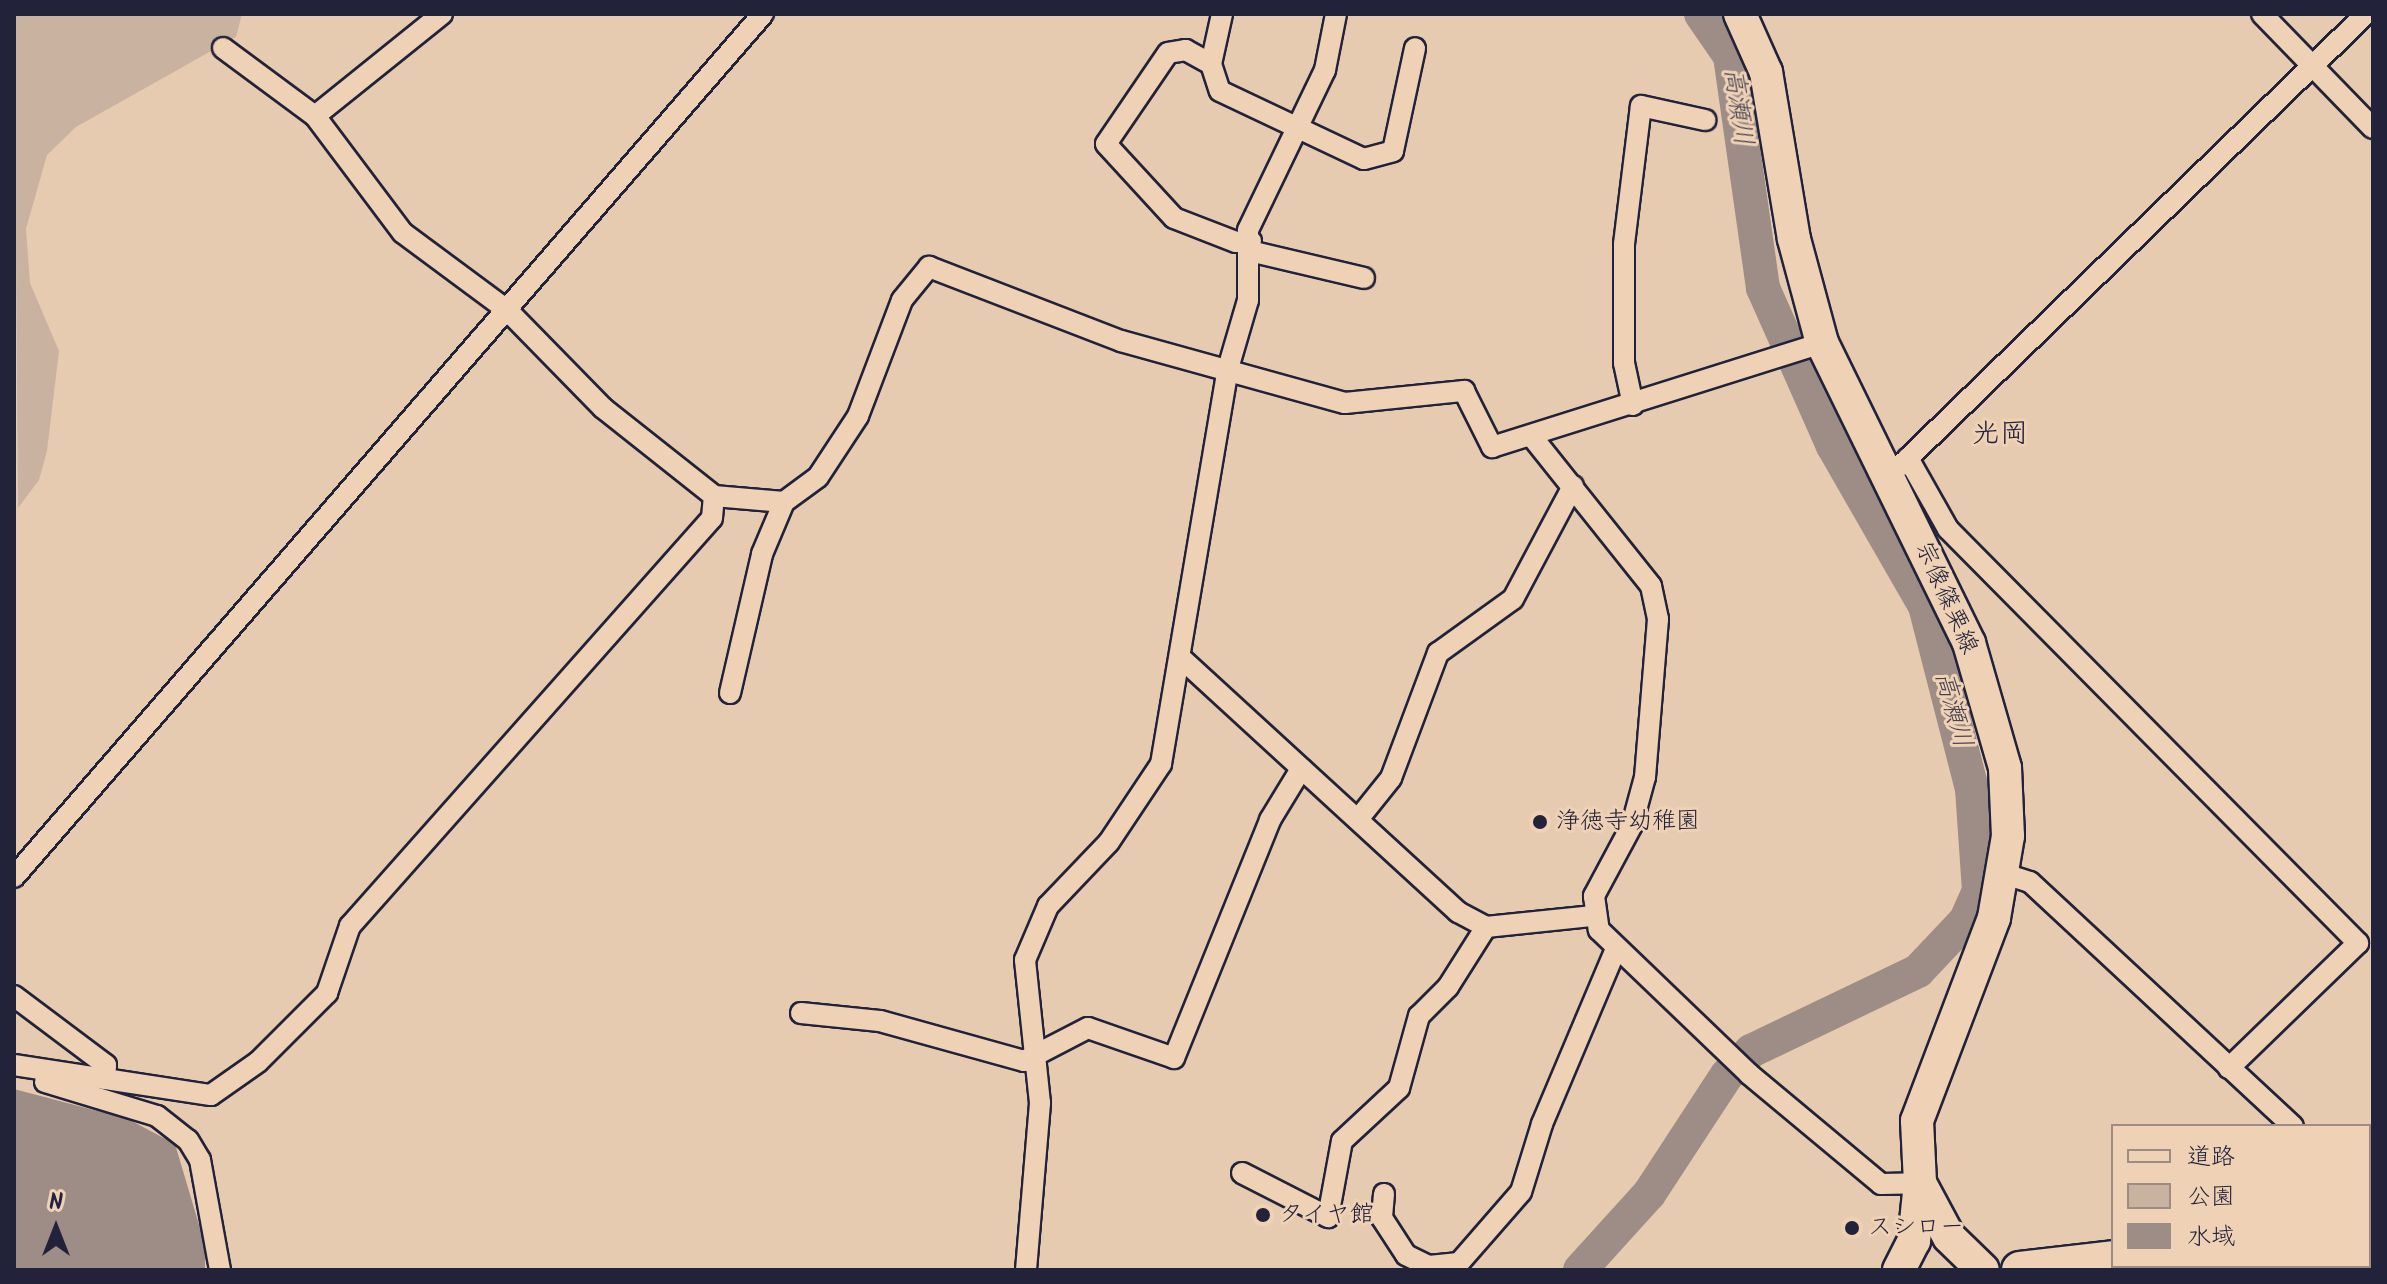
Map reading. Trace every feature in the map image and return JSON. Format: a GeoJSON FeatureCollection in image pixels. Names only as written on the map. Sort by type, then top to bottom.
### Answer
{"type":"FeatureCollection","features":[{"type":"Feature","properties":{"kind":"highway"},"geometry":{"type":"LineString","coordinates":[[2020,1270],[2111,1259]]}},
{"type":"Feature","properties":{"kind":"main road","name":"宗像篠栗線"},"geometry":{"type":"LineString","coordinates":[[1740,14],[1766,72],[1794,239],[1822,343],[1885,480],[1953,607],[1995,723],[2008,794],[2005,874],[1923,1097],[1914,1241],[1899,1270]]}},
{"type":"Feature","properties":{"kind":"main road"},"geometry":{"type":"LineString","coordinates":[[1920,1183],[1949,1237],[1983,1270]]}},
{"type":"Feature","properties":{"kind":"street"},"geometry":{"type":"LineString","coordinates":[[315,116],[442,14]]}},
{"type":"Feature","properties":{"kind":"street"},"geometry":{"type":"LineString","coordinates":[[14,877],[763,14]]}},
{"type":"Feature","properties":{"kind":"street"},"geometry":{"type":"LineString","coordinates":[[1211,64],[1222,14]]}},
{"type":"Feature","properties":{"kind":"street"},"geometry":{"type":"LineString","coordinates":[[1026,1270],[1038,1060],[1025,960],[1031,939],[1048,906],[1148,790],[1161,764],[1227,372],[1252,246],[1248,230],[1325,70],[1336,14]]}},
{"type":"Feature","properties":{"kind":"street"},"geometry":{"type":"LineString","coordinates":[[2262,14],[2373,128]]}},
{"type":"Feature","properties":{"kind":"street"},"geometry":{"type":"LineString","coordinates":[[1885,480],[2366,14]]}},
{"type":"Feature","properties":{"kind":"street"},"geometry":{"type":"LineString","coordinates":[[223,48],[315,116],[403,233],[507,310],[603,408],[714,496],[784,502]]}},
{"type":"Feature","properties":{"kind":"street"},"geometry":{"type":"LineString","coordinates":[[1364,278],[1252,246],[1174,218],[1106,144],[1168,53],[1186,50],[1211,64],[1227,97],[1364,159],[1393,151],[1415,48]]}},
{"type":"Feature","properties":{"kind":"street"},"geometry":{"type":"LineString","coordinates":[[1633,405],[1624,363],[1624,244],[1641,106],[1705,120]]}},
{"type":"Feature","properties":{"kind":"street"},"geometry":{"type":"LineString","coordinates":[[730,693],[762,554],[784,502],[818,477],[858,416],[902,300],[929,267],[1031,312],[1227,372],[1345,403],[1448,387],[1464,391],[1492,447],[1533,438],[1822,343]]}},
{"type":"Feature","properties":{"kind":"street"},"geometry":{"type":"LineString","coordinates":[[1533,438],[1651,586],[1658,619],[1645,777],[1593,916]]}},
{"type":"Feature","properties":{"kind":"street"},"geometry":{"type":"LineString","coordinates":[[1908,458],[1948,529],[2358,943],[2229,1068]]}},
{"type":"Feature","properties":{"kind":"street"},"geometry":{"type":"LineString","coordinates":[[1359,818],[1397,765],[1438,653],[1513,599],[1573,486]]}},
{"type":"Feature","properties":{"kind":"street"},"geometry":{"type":"LineString","coordinates":[[14,1065],[211,1095],[288,1037],[327,993],[350,926],[712,518],[714,496]]}},
{"type":"Feature","properties":{"kind":"street"},"geometry":{"type":"LineString","coordinates":[[1181,658],[1458,912],[1486,927],[1593,916]]}},
{"type":"Feature","properties":{"kind":"street"},"geometry":{"type":"LineString","coordinates":[[801,1013],[880,1021],[1038,1060],[1088,1028],[1174,1058],[1270,820],[1301,769]]}},
{"type":"Feature","properties":{"kind":"street"},"geometry":{"type":"LineString","coordinates":[[2005,874],[2030,882],[2291,1124]]}},
{"type":"Feature","properties":{"kind":"street"},"geometry":{"type":"LineString","coordinates":[[1593,916],[1615,951],[1881,1184],[1920,1183]]}},
{"type":"Feature","properties":{"kind":"street"},"geometry":{"type":"LineString","coordinates":[[1242,1173],[1328,1217],[1342,1141],[1399,1088],[1419,1016],[1448,987],[1486,927]]}},
{"type":"Feature","properties":{"kind":"street"},"geometry":{"type":"LineString","coordinates":[[1384,1194],[1382,1218],[1406,1255],[1429,1266],[1459,1263],[1521,1192],[1615,951]]}},
{"type":"Feature","properties":{"kind":"street"},"geometry":{"type":"LineString","coordinates":[[14,996],[106,1065],[105,1079]]}},
{"type":"Feature","properties":{"kind":"street"},"geometry":{"type":"LineString","coordinates":[[14,1072],[122,1103],[177,1128],[200,1160],[220,1270]]}},
{"type":"Feature","properties":{"kind":"green space"},"geometry":{"type":"Polygon","coordinates":[[[14,14],[242,14],[236,37],[76,127],[47,155],[26,229],[30,283],[59,351],[47,451],[39,480],[18,508],[14,14]]]}},
{"type":"Feature","properties":{"kind":"water"},"geometry":{"type":"Polygon","coordinates":[[[14,1089],[128,1119],[175,1144],[205,1245],[205,1270],[14,1270],[14,1089]]]}},
{"type":"Feature","properties":{"kind":"waterway","name":"高瀬川"},"geometry":{"type":"LineString","coordinates":[[1580,1270],[1649,1194],[1727,1075],[1751,1051],[1918,971],[1966,920],[1979,891],[1972,789],[1925,606],[1833,446],[1763,288],[1730,56],[1701,14]]}},
{"type":"Feature","properties":{"kind":"place","name":"浄徳寺幼稚園"},"geometry":{"type":"Point","coordinates":[1540,822]}},
{"type":"Feature","properties":{"kind":"place","name":"タイヤ館"},"geometry":{"type":"Point","coordinates":[1263,1215]}},
{"type":"Feature","properties":{"kind":"place","name":"スシロー"},"geometry":{"type":"Point","coordinates":[1852,1228]}},
{"type":"Feature","properties":{"kind":"district","name":"光岡"},"geometry":{"type":"Point","coordinates":[2000,435]}}]}
